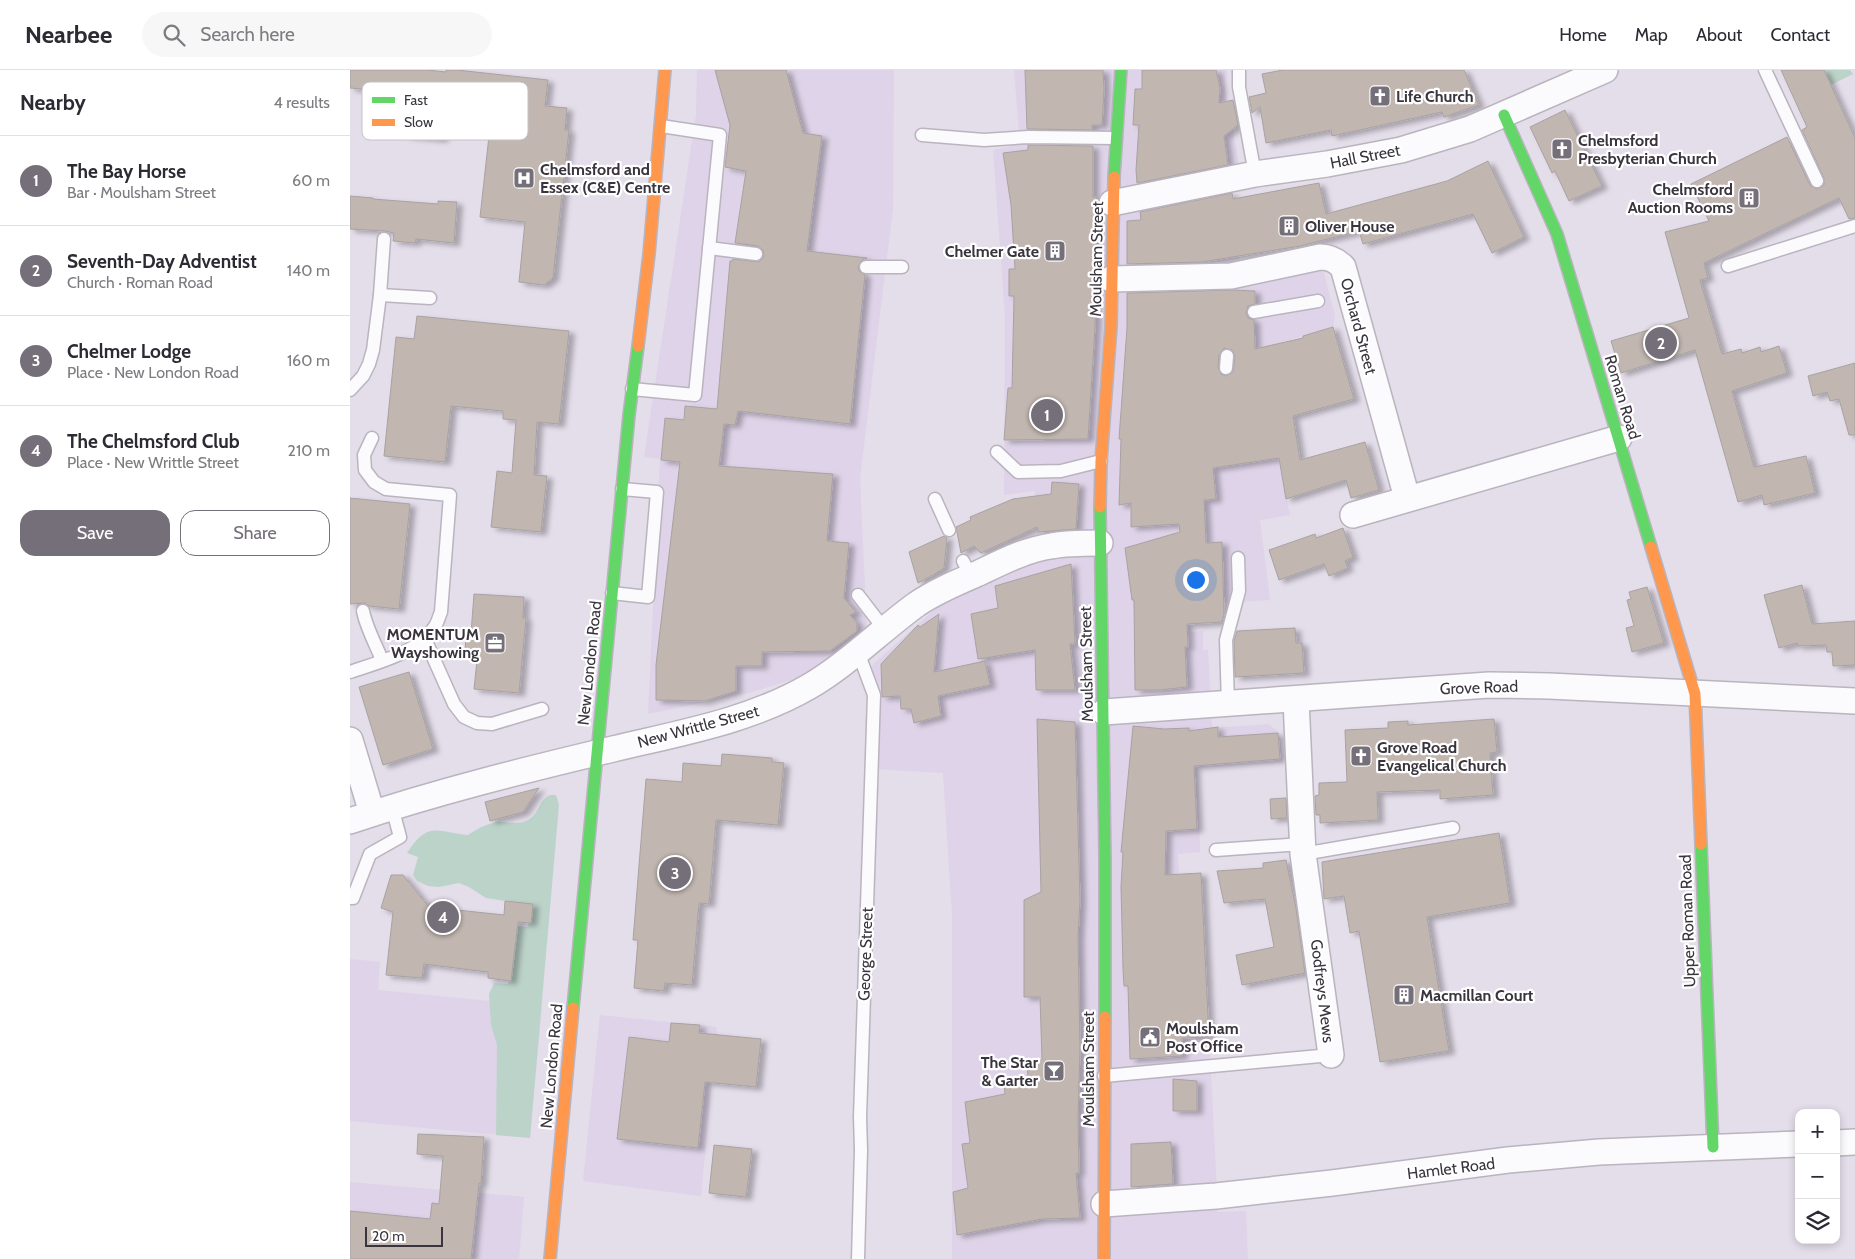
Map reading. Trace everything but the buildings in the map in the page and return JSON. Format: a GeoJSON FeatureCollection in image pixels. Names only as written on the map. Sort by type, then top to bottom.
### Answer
{"type":"FeatureCollection","features":[{"type":"Feature","properties":{"kind":"street","name":"New London Road"},"geometry":{"type":"LineString","coordinates":[[550,1259],[596,753],[632,389],[649,254],[665,70]]}},
{"type":"Feature","properties":{"kind":"street","name":"Moulsham Street"},"geometry":{"type":"LineString","coordinates":[[1104,1259],[1104,712],[1100,543],[1101,461],[1111,326],[1112,203],[1121,70]]}},
{"type":"Feature","properties":{"kind":"street","name":"Hall Street"},"geometry":{"type":"LineString","coordinates":[[1112,203],[1255,174],[1327,164],[1401,150],[1470,129],[1595,72]]}},
{"type":"Feature","properties":{"kind":"street","name":"Roman Road"},"geometry":{"type":"LineString","coordinates":[[1504,115],[1557,234],[1694,694]]}},
{"type":"Feature","properties":{"kind":"street","name":"Orchard Street"},"geometry":{"type":"LineString","coordinates":[[1111,279],[1230,283],[1320,256],[1329,257],[1337,261],[1343,267],[1407,498]]}},
{"type":"Feature","properties":{"kind":"street"},"geometry":{"type":"LineString","coordinates":[[1353,515],[1619,438]]}},
{"type":"Feature","properties":{"kind":"street","name":"New Writtle Street"},"geometry":{"type":"LineString","coordinates":[[371,814],[596,753],[704,728],[766,707],[810,686],[838,668],[917,604],[934,594],[967,569],[1053,545],[1100,543]]}},
{"type":"Feature","properties":{"kind":"street","name":"Grove Road"},"geometry":{"type":"LineString","coordinates":[[1104,712],[1489,685],[1549,686],[1855,701]]}},
{"type":"Feature","properties":{"kind":"street","name":"Upper Roman Road"},"geometry":{"type":"LineString","coordinates":[[1694,694],[1712,1147]]}},
{"type":"Feature","properties":{"kind":"street","name":"Godfreys Mews"},"geometry":{"type":"LineString","coordinates":[[1296,700],[1303,849],[1323,1056]]}},
{"type":"Feature","properties":{"kind":"street"},"geometry":{"type":"LineString","coordinates":[[350,740],[371,814]]}},
{"type":"Feature","properties":{"kind":"street"},"geometry":{"type":"LineString","coordinates":[[1840,1143],[1855,1142]]}},
{"type":"Feature","properties":{"kind":"street","name":"Hamlet Road"},"geometry":{"type":"LineString","coordinates":[[1104,1204],[1226,1195],[1508,1160],[1600,1152],[1795,1144]]}},
{"type":"Feature","properties":{"kind":"lane"},"geometry":{"type":"LineString","coordinates":[[1239,70],[1239,87],[1255,174]]}},
{"type":"Feature","properties":{"kind":"lane"},"geometry":{"type":"LineString","coordinates":[[1765,70],[1817,181]]}},
{"type":"Feature","properties":{"kind":"lane"},"geometry":{"type":"LineString","coordinates":[[632,389],[695,395],[720,135],[661,126]]}},
{"type":"Feature","properties":{"kind":"lane"},"geometry":{"type":"LineString","coordinates":[[922,135],[984,140],[1028,137],[1116,138]]}},
{"type":"Feature","properties":{"kind":"lane"},"geometry":{"type":"LineString","coordinates":[[1728,266],[1855,226]]}},
{"type":"Feature","properties":{"kind":"lane"},"geometry":{"type":"LineString","coordinates":[[350,390],[363,376],[373,350],[380,296],[384,239]]}},
{"type":"Feature","properties":{"kind":"lane"},"geometry":{"type":"LineString","coordinates":[[709,248],[756,254]]}},
{"type":"Feature","properties":{"kind":"lane"},"geometry":{"type":"LineString","coordinates":[[866,267],[902,267]]}},
{"type":"Feature","properties":{"kind":"lane"},"geometry":{"type":"LineString","coordinates":[[380,296],[430,298]]}},
{"type":"Feature","properties":{"kind":"lane"},"geometry":{"type":"LineString","coordinates":[[1254,312],[1318,301]]}},
{"type":"Feature","properties":{"kind":"lane"},"geometry":{"type":"LineString","coordinates":[[350,672],[410,650],[425,639],[435,627],[441,612],[450,495],[386,489],[374,482],[365,470],[364,455],[372,438]]}},
{"type":"Feature","properties":{"kind":"lane"},"geometry":{"type":"LineString","coordinates":[[997,452],[1018,472],[1061,471],[1101,461]]}},
{"type":"Feature","properties":{"kind":"lane"},"geometry":{"type":"LineString","coordinates":[[612,594],[648,597],[657,492],[622,489]]}},
{"type":"Feature","properties":{"kind":"lane"},"geometry":{"type":"LineString","coordinates":[[935,499],[949,530]]}},
{"type":"Feature","properties":{"kind":"lane"},"geometry":{"type":"LineString","coordinates":[[1228,704],[1226,640],[1239,591],[1238,558]]}},
{"type":"Feature","properties":{"kind":"lane"},"geometry":{"type":"LineString","coordinates":[[858,595],[885,630]]}},
{"type":"Feature","properties":{"kind":"lane"},"geometry":{"type":"LineString","coordinates":[[363,611],[365,623],[382,660]]}},
{"type":"Feature","properties":{"kind":"lane"},"geometry":{"type":"LineString","coordinates":[[425,639],[454,704],[464,717],[477,723],[492,724],[542,709]]}},
{"type":"Feature","properties":{"kind":"lane","name":"George Street"},"geometry":{"type":"LineString","coordinates":[[858,652],[874,696],[860,1117],[858,1259]]}},
{"type":"Feature","properties":{"kind":"lane"},"geometry":{"type":"LineString","coordinates":[[350,898],[353,898],[370,854],[400,837],[371,814]]}},
{"type":"Feature","properties":{"kind":"lane"},"geometry":{"type":"LineString","coordinates":[[1216,850],[1303,849],[1453,828]]}},
{"type":"Feature","properties":{"kind":"lane","name":"Godfreys Mews"},"geometry":{"type":"LineString","coordinates":[[1104,1076],[1323,1056]]}},
{"type":"Feature","properties":{"kind":"shaded area"},"geometry":{"type":"Polygon","coordinates":[[[697,70],[894,70],[893,208],[860,478],[867,633],[801,677],[748,693],[648,714],[660,459],[644,457],[696,115],[697,70]]]}},
{"type":"Feature","properties":{"kind":"shaded area"},"geometry":{"type":"Polygon","coordinates":[[[1014,70],[1227,70],[1225,89],[1243,186],[1231,189],[1240,264],[1317,246],[1335,316],[1333,327],[1269,346],[1272,422],[1290,515],[1260,520],[1270,600],[1190,605],[1191,632],[1203,631],[1203,650],[1208,650],[1212,728],[1269,724],[1279,733],[1283,763],[1198,768],[1200,852],[1178,854],[1181,897],[1206,976],[1218,1212],[1246,1211],[1248,1259],[952,1259],[952,915],[943,773],[877,769],[877,706],[871,666],[935,609],[1038,558],[1035,491],[1004,495],[1005,316],[993,150],[1020,144],[1014,70]]]}},
{"type":"Feature","properties":{"kind":"shaded area"},"geometry":{"type":"Polygon","coordinates":[[[350,959],[380,962],[378,990],[542,1006],[530,1138],[350,1121],[350,959]]]}},
{"type":"Feature","properties":{"kind":"shaded area"},"geometry":{"type":"Polygon","coordinates":[[[600,1015],[717,1027],[701,1196],[583,1181],[600,1015]]]}},
{"type":"Feature","properties":{"kind":"shaded area"},"geometry":{"type":"Polygon","coordinates":[[[350,1182],[524,1197],[519,1259],[350,1259],[350,1182]]]}},
{"type":"Feature","properties":{"kind":"green space"},"geometry":{"type":"Polygon","coordinates":[[[1824,70],[1850,70],[1853,74],[1831,85],[1824,70]]]}},
{"type":"Feature","properties":{"kind":"green space"},"geometry":{"type":"Polygon","coordinates":[[[550,795],[556,795],[559,805],[530,1138],[496,1135],[497,1045],[491,1025],[489,994],[494,983],[508,984],[515,926],[528,927],[531,905],[486,898],[459,883],[439,887],[428,886],[417,881],[413,875],[418,857],[407,853],[414,843],[427,832],[441,831],[468,835],[493,823],[524,822],[535,814],[543,801],[550,795]]]}},
{"type":"Feature","properties":{"kind":"traffic: fast"},"geometry":{"type":"LineString","coordinates":[[1114,177],[1121,70]]}},
{"type":"Feature","properties":{"kind":"traffic: fast"},"geometry":{"type":"LineString","coordinates":[[1504,115],[1557,234],[1651,547]]}},
{"type":"Feature","properties":{"kind":"traffic: fast"},"geometry":{"type":"LineString","coordinates":[[573,1008],[629,415],[638,346]]}},
{"type":"Feature","properties":{"kind":"traffic: fast"},"geometry":{"type":"LineString","coordinates":[[1100,507],[1105,859],[1105,1017]]}},
{"type":"Feature","properties":{"kind":"traffic: fast"},"geometry":{"type":"LineString","coordinates":[[1701,844],[1713,1147]]}},
{"type":"Feature","properties":{"kind":"traffic: slow"},"geometry":{"type":"LineString","coordinates":[[638,346],[649,254],[665,70]]}},
{"type":"Feature","properties":{"kind":"traffic: slow"},"geometry":{"type":"LineString","coordinates":[[1100,507],[1101,461],[1111,327],[1114,177]]}},
{"type":"Feature","properties":{"kind":"traffic: slow"},"geometry":{"type":"LineString","coordinates":[[1651,547],[1695,694],[1701,844]]}},
{"type":"Feature","properties":{"kind":"traffic: slow"},"geometry":{"type":"LineString","coordinates":[[550,1259],[573,1008]]}},
{"type":"Feature","properties":{"kind":"traffic: slow"},"geometry":{"type":"LineString","coordinates":[[1104,1259],[1105,1017]]}},
{"type":"Feature","properties":{"kind":"place","name":"Life Church"},"geometry":{"type":"Point","coordinates":[1380,96]}},
{"type":"Feature","properties":{"kind":"place","name":"Chelmsford Presbyterian Church"},"geometry":{"type":"Point","coordinates":[1562,149]}},
{"type":"Feature","properties":{"kind":"place","name":"Chelmsford and Essex (C&E) Centre"},"geometry":{"type":"Point","coordinates":[524,178]}},
{"type":"Feature","properties":{"kind":"place","name":"Chelmsford Auction Rooms"},"geometry":{"type":"Point","coordinates":[1749,198]}},
{"type":"Feature","properties":{"kind":"place","name":"Oliver House"},"geometry":{"type":"Point","coordinates":[1289,226]}},
{"type":"Feature","properties":{"kind":"place","name":"Chelmer Gate"},"geometry":{"type":"Point","coordinates":[1055,251]}},
{"type":"Feature","properties":{"kind":"place","name":"Seventh-Day Adventist"},"geometry":{"type":"Point","coordinates":[1661,343]}},
{"type":"Feature","properties":{"kind":"place","name":"The Bay Horse"},"geometry":{"type":"Point","coordinates":[1047,415]}},
{"type":"Feature","properties":{"kind":"place","name":"MOMENTUM Wayshowing"},"geometry":{"type":"Point","coordinates":[495,643]}},
{"type":"Feature","properties":{"kind":"place","name":"Grove Road Evangelical Church"},"geometry":{"type":"Point","coordinates":[1361,756]}},
{"type":"Feature","properties":{"kind":"place","name":"Chelmer Lodge"},"geometry":{"type":"Point","coordinates":[675,873]}},
{"type":"Feature","properties":{"kind":"place","name":"The Chelmsford Club"},"geometry":{"type":"Point","coordinates":[443,917]}},
{"type":"Feature","properties":{"kind":"place","name":"Macmillan Court"},"geometry":{"type":"Point","coordinates":[1404,995]}},
{"type":"Feature","properties":{"kind":"place","name":"Moulsham Post Office"},"geometry":{"type":"Point","coordinates":[1150,1037]}},
{"type":"Feature","properties":{"kind":"place","name":"The Star & Garter"},"geometry":{"type":"Point","coordinates":[1054,1071]}}]}
